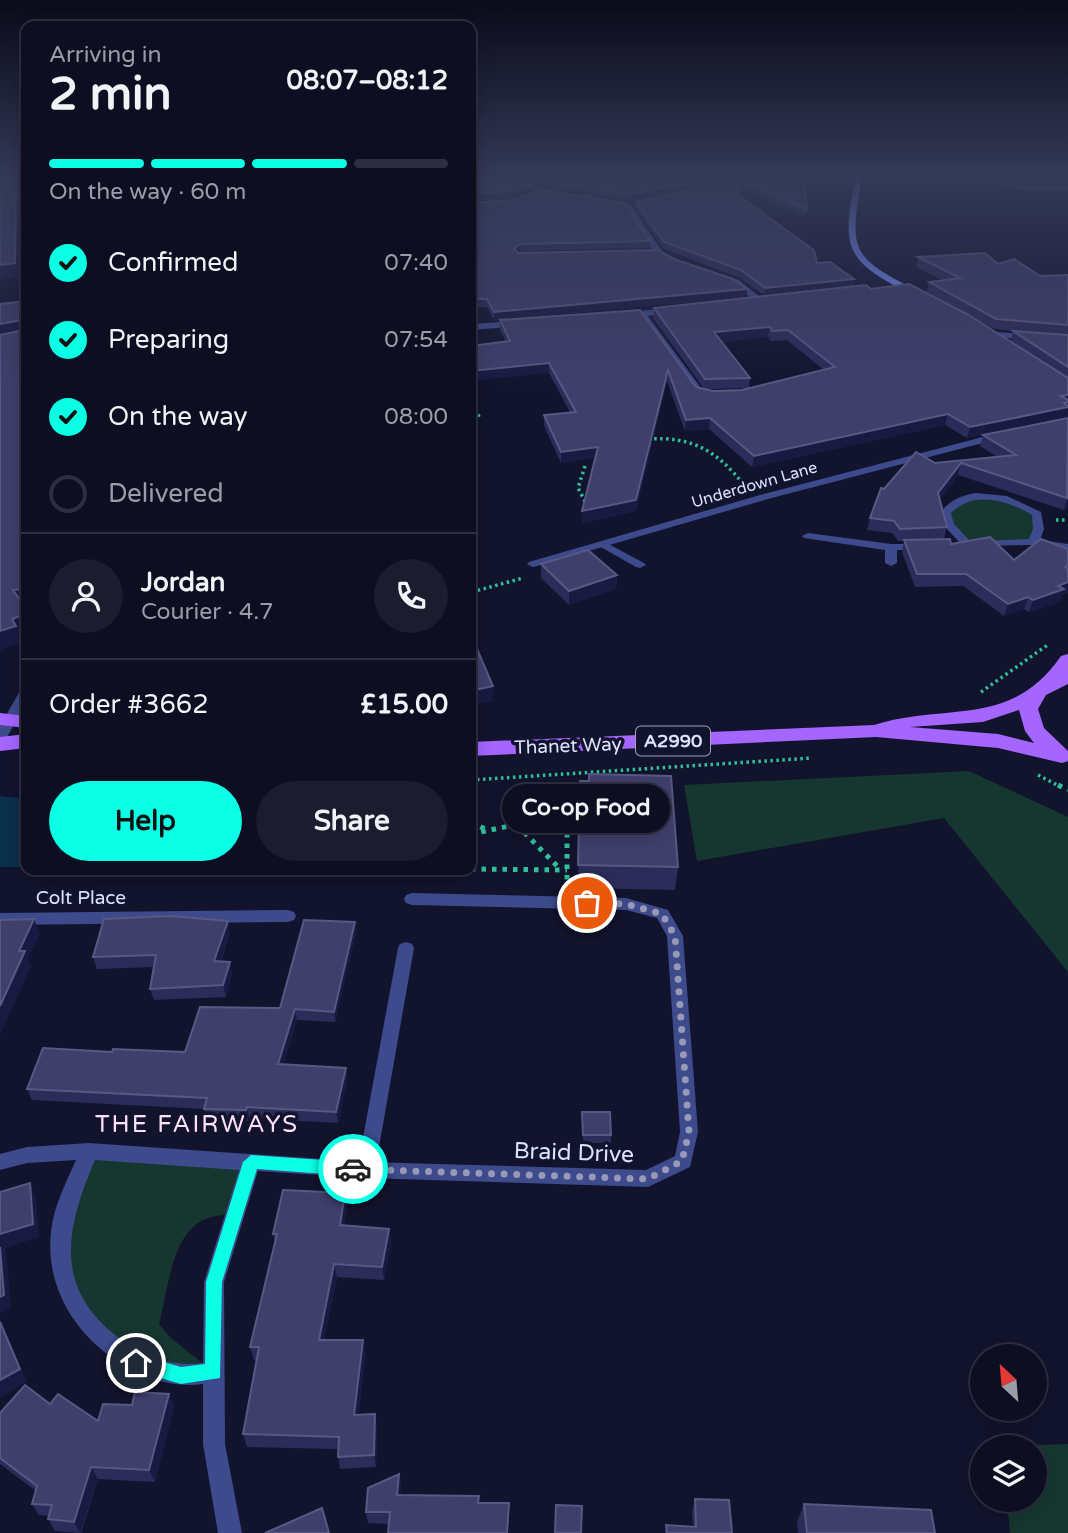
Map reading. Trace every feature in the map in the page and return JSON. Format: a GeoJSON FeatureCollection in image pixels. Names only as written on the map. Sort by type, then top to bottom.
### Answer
{"type":"FeatureCollection","features":[{"type":"Feature","properties":{"kind":"main road"},"geometry":{"type":"LineString","coordinates":[[851,247],[870,268],[926,298]]}},
{"type":"Feature","properties":{"kind":"main road"},"geometry":{"type":"LineString","coordinates":[[990,333],[1012,348]]}},
{"type":"Feature","properties":{"kind":"main road"},"geometry":{"type":"LineString","coordinates":[[1061,679],[1068,660]]}},
{"type":"Feature","properties":{"kind":"main road","name":"Thanet Way"},"geometry":{"type":"LineString","coordinates":[[876,731],[909,721],[983,716],[1029,700],[1038,689],[1061,679]]}},
{"type":"Feature","properties":{"kind":"main road"},"geometry":{"type":"LineString","coordinates":[[1029,700],[1027,713],[1032,728],[1044,743],[1065,758]]}},
{"type":"Feature","properties":{"kind":"main road","name":"Thanet Way"},"geometry":{"type":"LineString","coordinates":[[476,749],[876,731],[998,741],[1065,758]]}},
{"type":"Feature","properties":{"kind":"main road"},"geometry":{"type":"LineString","coordinates":[[0,744],[21,742]]}},
{"type":"Feature","properties":{"kind":"street"},"geometry":{"type":"LineString","coordinates":[[655,247],[659,253]]}},
{"type":"Feature","properties":{"kind":"street"},"geometry":{"type":"LineString","coordinates":[[645,253],[659,253],[686,265]]}},
{"type":"Feature","properties":{"kind":"street"},"geometry":{"type":"LineString","coordinates":[[711,274],[736,282],[762,302]]}},
{"type":"Feature","properties":{"kind":"street"},"geometry":{"type":"LineString","coordinates":[[880,289],[901,286]]}},
{"type":"Feature","properties":{"kind":"street"},"geometry":{"type":"LineString","coordinates":[[748,303],[774,301]]}},
{"type":"Feature","properties":{"kind":"street"},"geometry":{"type":"LineString","coordinates":[[615,316],[679,310]]}},
{"type":"Feature","properties":{"kind":"street"},"geometry":{"type":"LineString","coordinates":[[642,314],[700,394],[715,397]]}},
{"type":"Feature","properties":{"kind":"street"},"geometry":{"type":"LineString","coordinates":[[476,327],[523,324]]}},
{"type":"Feature","properties":{"kind":"street"},"geometry":{"type":"LineString","coordinates":[[990,333],[1068,340]]}},
{"type":"Feature","properties":{"kind":"street","name":"Underdown Lane"},"geometry":{"type":"LineString","coordinates":[[533,564],[754,499],[1015,432]]}},
{"type":"Feature","properties":{"kind":"street"},"geometry":{"type":"LineString","coordinates":[[968,545],[949,525],[944,513],[950,505],[966,498],[1010,500],[1037,514],[1040,526],[1037,537],[1032,542]]}},
{"type":"Feature","properties":{"kind":"street"},"geometry":{"type":"LineString","coordinates":[[808,536],[891,547],[928,547]]}},
{"type":"Feature","properties":{"kind":"street"},"geometry":{"type":"LineString","coordinates":[[955,546],[1032,542],[1068,547]]}},
{"type":"Feature","properties":{"kind":"street"},"geometry":{"type":"LineString","coordinates":[[603,544],[640,565]]}},
{"type":"Feature","properties":{"kind":"street"},"geometry":{"type":"LineString","coordinates":[[891,547],[891,564]]}},
{"type":"Feature","properties":{"kind":"street"},"geometry":{"type":"LineString","coordinates":[[0,738],[21,702]]}},
{"type":"Feature","properties":{"kind":"street","name":"Braid Drive"},"geometry":{"type":"LineString","coordinates":[[0,1162],[27,1155],[89,1151],[366,1170],[648,1179],[682,1161],[689,1132],[675,936],[662,914],[626,904],[412,899]]}},
{"type":"Feature","properties":{"kind":"street","name":"Colt Place"},"geometry":{"type":"LineString","coordinates":[[0,919],[288,916]]}},
{"type":"Feature","properties":{"kind":"street"},"geometry":{"type":"LineString","coordinates":[[366,1170],[405,948]]}},
{"type":"Feature","properties":{"kind":"street"},"geometry":{"type":"LineString","coordinates":[[89,1151],[64,1214],[61,1236],[63,1262],[72,1303],[85,1322],[136,1363],[181,1375],[214,1372]]}},
{"type":"Feature","properties":{"kind":"street"},"geometry":{"type":"LineString","coordinates":[[230,1533],[214,1444],[214,1282],[251,1162]]}},
{"type":"Feature","properties":{"kind":"path"},"geometry":{"type":"LineString","coordinates":[[476,410],[480,419]]}},
{"type":"Feature","properties":{"kind":"path"},"geometry":{"type":"LineString","coordinates":[[642,440],[681,438],[696,442],[715,453],[734,472],[754,499]]}},
{"type":"Feature","properties":{"kind":"path"},"geometry":{"type":"LineString","coordinates":[[585,466],[579,475],[577,489],[582,501],[593,511]]}},
{"type":"Feature","properties":{"kind":"path"},"geometry":{"type":"LineString","coordinates":[[476,591],[542,573],[533,564]]}},
{"type":"Feature","properties":{"kind":"path"},"geometry":{"type":"LineString","coordinates":[[978,694],[1043,647],[1060,639]]}},
{"type":"Feature","properties":{"kind":"path"},"geometry":{"type":"LineString","coordinates":[[476,780],[822,757]]}},
{"type":"Feature","properties":{"kind":"path"},"geometry":{"type":"LineString","coordinates":[[568,791],[564,870],[568,902]]}},
{"type":"Feature","properties":{"kind":"path"},"geometry":{"type":"LineString","coordinates":[[476,833],[567,814]]}},
{"type":"Feature","properties":{"kind":"path"},"geometry":{"type":"LineString","coordinates":[[517,824],[564,870]]}},
{"type":"Feature","properties":{"kind":"path"},"geometry":{"type":"LineString","coordinates":[[476,825],[487,831]]}},
{"type":"Feature","properties":{"kind":"path"},"geometry":{"type":"LineString","coordinates":[[476,869],[564,870]]}},
{"type":"Feature","properties":{"kind":"green space"},"geometry":{"type":"Polygon","coordinates":[[[989,497],[1037,514],[1032,542],[968,545],[949,525],[950,505],[989,497]]]}},
{"type":"Feature","properties":{"kind":"green space"},"geometry":{"type":"Polygon","coordinates":[[[969,771],[1068,817],[1068,972],[944,818],[697,861],[684,785],[969,771]]]}},
{"type":"Feature","properties":{"kind":"green space"},"geometry":{"type":"Polygon","coordinates":[[[89,1151],[251,1162],[235,1214],[208,1218],[186,1235],[173,1264],[159,1324],[172,1339],[214,1372],[181,1375],[97,1332],[63,1262],[89,1151]]]}},
{"type":"Feature","properties":{"kind":"green space"},"geometry":{"type":"Polygon","coordinates":[[[1068,1444],[1068,1533],[1010,1533],[1008,1512],[1047,1512],[1047,1445],[1068,1444]]]}},
{"type":"Feature","properties":{"kind":"water"},"geometry":{"type":"Polygon","coordinates":[[[0,796],[21,798],[21,867],[0,867],[0,796]]]}},
{"type":"Feature","properties":{"kind":"building"},"geometry":{"type":"Polygon","coordinates":[[[0,247],[15,247],[15,263],[0,265],[0,247]]]}},
{"type":"Feature","properties":{"kind":"building"},"geometry":{"type":"Polygon","coordinates":[[[476,247],[517,247],[514,248],[518,253],[658,250],[671,258],[733,279],[747,289],[494,312],[487,299],[476,299],[476,247]]]}},
{"type":"Feature","properties":{"kind":"building"},"geometry":{"type":"Polygon","coordinates":[[[676,247],[809,247],[814,250],[817,263],[830,262],[854,279],[765,288],[741,270],[676,247]]]}},
{"type":"Feature","properties":{"kind":"building"},"geometry":{"type":"Polygon","coordinates":[[[985,253],[998,264],[1014,259],[1040,276],[1068,275],[1068,325],[996,319],[929,282],[960,278],[918,257],[985,253]]]}},
{"type":"Feature","properties":{"kind":"building"},"geometry":{"type":"Polygon","coordinates":[[[909,284],[967,314],[1068,378],[1068,395],[1061,396],[1068,400],[1064,403],[1068,407],[970,427],[948,414],[754,456],[710,418],[686,420],[668,370],[636,500],[582,511],[598,447],[561,452],[544,415],[576,412],[549,363],[476,370],[476,345],[510,341],[500,320],[640,310],[696,387],[713,391],[742,390],[835,367],[788,330],[772,331],[770,327],[714,332],[750,378],[705,379],[654,308],[866,285],[871,289],[909,284]]]}},
{"type":"Feature","properties":{"kind":"building"},"geometry":{"type":"Polygon","coordinates":[[[21,302],[21,320],[0,324],[0,304],[21,302]]]}},
{"type":"Feature","properties":{"kind":"building"},"geometry":{"type":"Polygon","coordinates":[[[21,331],[21,589],[13,590],[21,601],[21,616],[12,619],[16,626],[0,631],[0,335],[21,331]]]}},
{"type":"Feature","properties":{"kind":"building"},"geometry":{"type":"Polygon","coordinates":[[[1013,331],[1068,335],[1068,367],[1013,331]]]}},
{"type":"Feature","properties":{"kind":"building"},"geometry":{"type":"Polygon","coordinates":[[[1068,418],[1067,498],[961,463],[938,493],[947,527],[900,529],[894,521],[870,518],[881,488],[884,489],[916,452],[935,463],[1016,455],[983,435],[1068,418]]]}},
{"type":"Feature","properties":{"kind":"building"},"geometry":{"type":"Polygon","coordinates":[[[990,537],[1014,560],[1041,539],[1068,549],[1068,565],[1065,567],[1068,569],[1068,582],[1058,586],[1064,589],[1033,600],[1028,597],[1008,604],[966,574],[917,574],[904,540],[950,539],[951,544],[990,537]]]}},
{"type":"Feature","properties":{"kind":"building"},"geometry":{"type":"Polygon","coordinates":[[[588,550],[617,575],[569,591],[541,564],[588,550]]]}},
{"type":"Feature","properties":{"kind":"building"},"geometry":{"type":"Polygon","coordinates":[[[476,649],[493,686],[476,690],[476,649]]]}},
{"type":"Feature","properties":{"kind":"building"},"geometry":{"type":"Polygon","coordinates":[[[589,774],[671,776],[678,867],[578,865],[580,781],[589,781],[589,774]]]}},
{"type":"Feature","properties":{"kind":"building"},"geometry":{"type":"Polygon","coordinates":[[[171,916],[228,921],[214,961],[230,962],[223,985],[150,989],[156,955],[93,957],[104,919],[171,916]]]}},
{"type":"Feature","properties":{"kind":"building"},"geometry":{"type":"Polygon","coordinates":[[[34,919],[19,951],[25,951],[0,1006],[0,920],[34,919]]]}},
{"type":"Feature","properties":{"kind":"building"},"geometry":{"type":"Polygon","coordinates":[[[304,920],[355,922],[334,1012],[295,1009],[278,1064],[346,1068],[336,1112],[247,1107],[246,1110],[204,1109],[207,1098],[27,1089],[43,1048],[185,1052],[200,1007],[280,1008],[304,920]]]}},
{"type":"Feature","properties":{"kind":"building"},"geometry":{"type":"Polygon","coordinates":[[[582,1112],[610,1112],[611,1135],[583,1135],[582,1112]]]}},
{"type":"Feature","properties":{"kind":"building"},"geometry":{"type":"Polygon","coordinates":[[[30,1183],[33,1224],[0,1234],[0,1192],[30,1183]]]}},
{"type":"Feature","properties":{"kind":"building"},"geometry":{"type":"Polygon","coordinates":[[[283,1190],[345,1193],[340,1225],[389,1229],[382,1267],[334,1264],[319,1340],[363,1340],[354,1415],[375,1414],[374,1455],[338,1457],[339,1437],[243,1434],[259,1347],[250,1347],[277,1234],[273,1234],[283,1190]]]}},
{"type":"Feature","properties":{"kind":"building"},"geometry":{"type":"Polygon","coordinates":[[[0,1247],[4,1295],[0,1297],[0,1247]]]}},
{"type":"Feature","properties":{"kind":"building"},"geometry":{"type":"Polygon","coordinates":[[[0,1322],[20,1369],[0,1380],[0,1322]]]}},
{"type":"Feature","properties":{"kind":"building"},"geometry":{"type":"Polygon","coordinates":[[[25,1385],[50,1404],[58,1394],[98,1421],[103,1404],[132,1405],[135,1392],[169,1394],[149,1470],[91,1467],[74,1522],[48,1519],[52,1505],[32,1504],[37,1486],[0,1458],[0,1413],[25,1385]]]}},
{"type":"Feature","properties":{"kind":"building"},"geometry":{"type":"Polygon","coordinates":[[[399,1474],[397,1495],[479,1496],[478,1503],[509,1503],[507,1533],[388,1533],[390,1512],[366,1512],[368,1488],[399,1474]]]}},
{"type":"Feature","properties":{"kind":"building"},"geometry":{"type":"Polygon","coordinates":[[[695,1499],[729,1500],[732,1533],[667,1533],[666,1525],[696,1527],[695,1499]]]}},
{"type":"Feature","properties":{"kind":"building"},"geometry":{"type":"Polygon","coordinates":[[[804,1504],[931,1510],[935,1533],[807,1533],[804,1504]]]}},
{"type":"Feature","properties":{"kind":"building"},"geometry":{"type":"Polygon","coordinates":[[[556,1505],[582,1506],[581,1533],[555,1533],[556,1505]]]}},
{"type":"Feature","properties":{"kind":"building"},"geometry":{"type":"Polygon","coordinates":[[[322,1508],[329,1533],[265,1533],[322,1508]]]}},
{"type":"Feature","properties":{"kind":"way so far"},"geometry":{"type":"LineString","coordinates":[[353,1169],[648,1179],[682,1161],[689,1132],[675,936],[662,914],[626,904],[587,903]]}},
{"type":"Feature","properties":{"kind":"place","name":"Co-op Food"},"geometry":{"type":"Point","coordinates":[587,903]}},
{"type":"Feature","properties":{"kind":"district","name":"THE FAIRWAYS"},"geometry":{"type":"Point","coordinates":[197,1124]}},
{"type":"Feature","properties":{"kind":"route"},"geometry":{"type":"LineString","coordinates":[[136,1363],[181,1375],[214,1372],[214,1282],[251,1162],[353,1169]]}}]}
